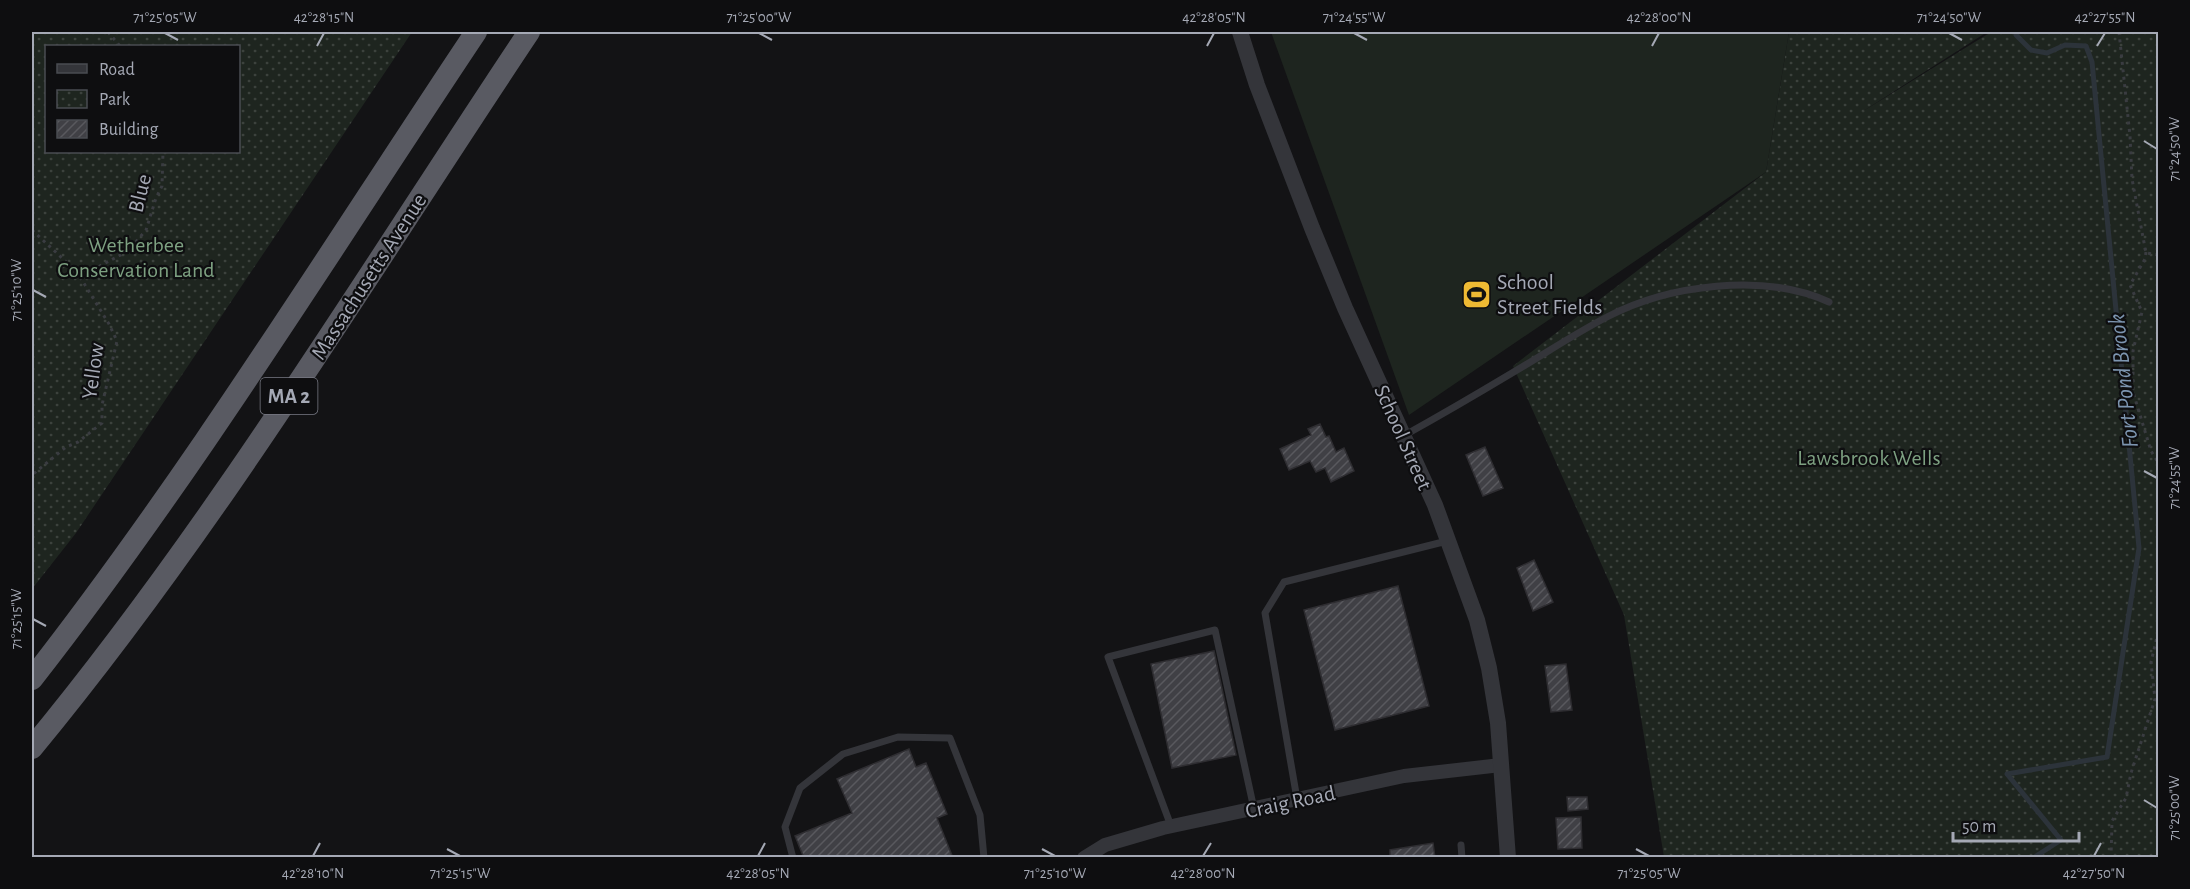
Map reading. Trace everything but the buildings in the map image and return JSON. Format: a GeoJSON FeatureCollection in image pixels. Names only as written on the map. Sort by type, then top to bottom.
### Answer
{"type":"FeatureCollection","features":[{"type":"Feature","properties":{"kind":"highway","name":"Massachusetts Avenue"},"geometry":{"type":"LineString","coordinates":[[32,679],[77,621],[211,433],[476,32]]}},
{"type":"Feature","properties":{"kind":"highway","name":"Massachusetts Avenue"},"geometry":{"type":"LineString","coordinates":[[32,748],[114,645],[219,498],[529,32]]}},
{"type":"Feature","properties":{"kind":"street","name":"School Street"},"geometry":{"type":"LineString","coordinates":[[1240,32],[1257,85],[1312,228],[1435,505],[1477,620],[1489,668],[1498,723],[1508,858]]}},
{"type":"Feature","properties":{"kind":"street","name":"Craig Road"},"geometry":{"type":"LineString","coordinates":[[1084,858],[1105,845],[1171,826],[1404,776],[1501,765]]}},
{"type":"Feature","properties":{"kind":"lane"},"geometry":{"type":"LineString","coordinates":[[1403,436],[1608,317],[1645,301],[1688,291],[1733,285],[1775,287],[1811,294],[1828,302]]}},
{"type":"Feature","properties":{"kind":"lane"},"geometry":{"type":"LineString","coordinates":[[1297,799],[1265,613],[1284,582],[1449,541]]}},
{"type":"Feature","properties":{"kind":"lane"},"geometry":{"type":"LineString","coordinates":[[1171,826],[1108,657],[1215,630],[1254,808]]}},
{"type":"Feature","properties":{"kind":"lane"},"geometry":{"type":"LineString","coordinates":[[793,858],[785,827],[800,788],[843,754],[898,737],[950,738],[980,815],[984,858]]}},
{"type":"Feature","properties":{"kind":"lane"},"geometry":{"type":"LineString","coordinates":[[1461,845],[1462,858]]}},
{"type":"Feature","properties":{"kind":"path"},"geometry":{"type":"LineString","coordinates":[[108,32],[119,45]]}},
{"type":"Feature","properties":{"kind":"path"},"geometry":{"type":"LineString","coordinates":[[2119,32],[2133,179],[2146,252],[2145,260],[2130,285],[2142,312],[2133,351],[2133,392],[2151,451],[2158,462]]}},
{"type":"Feature","properties":{"kind":"path","name":"Blue"},"geometry":{"type":"LineString","coordinates":[[77,272],[98,267],[128,251],[146,230],[162,186],[163,153]]}},
{"type":"Feature","properties":{"kind":"path","name":"Yellow"},"geometry":{"type":"LineString","coordinates":[[32,230],[77,272],[117,341],[102,405],[102,423],[78,442],[66,447],[32,474]]}},
{"type":"Feature","properties":{"kind":"path"},"geometry":{"type":"LineString","coordinates":[[2146,252],[2158,255]]}},
{"type":"Feature","properties":{"kind":"path"},"geometry":{"type":"LineString","coordinates":[[2111,858],[2112,821],[2126,798],[2130,773],[2155,699],[2151,662],[2158,633]]}},
{"type":"Feature","properties":{"kind":"green space","name":"Wetherbee Conservation Land"},"geometry":{"type":"Polygon","coordinates":[[[32,32],[412,32],[76,533],[32,589],[32,32]]]}},
{"type":"Feature","properties":{"kind":"green space","name":"School Street Fields"},"geometry":{"type":"Polygon","coordinates":[[[1271,32],[1789,32],[1766,172],[1409,415],[1271,32]]]}},
{"type":"Feature","properties":{"kind":"green space","name":"Lawsbrook Wells"},"geometry":{"type":"Polygon","coordinates":[[[1789,32],[1987,32],[1857,115],[1991,32],[2158,32],[2158,857],[1664,857],[1624,615],[1513,366],[1766,172],[1789,32]]]}},
{"type":"Feature","properties":{"kind":"waterway","name":"Fort Pond Brook"},"geometry":{"type":"LineString","coordinates":[[2018,32],[2016,35],[2031,50],[2047,53],[2065,45],[2086,46],[2092,62],[2139,548],[2107,757],[2007,774],[2061,840],[2033,858]]}},
{"type":"Feature","properties":{"kind":"place","name":"School Street Fields"},"geometry":{"type":"Point","coordinates":[1476,294]}}]}
